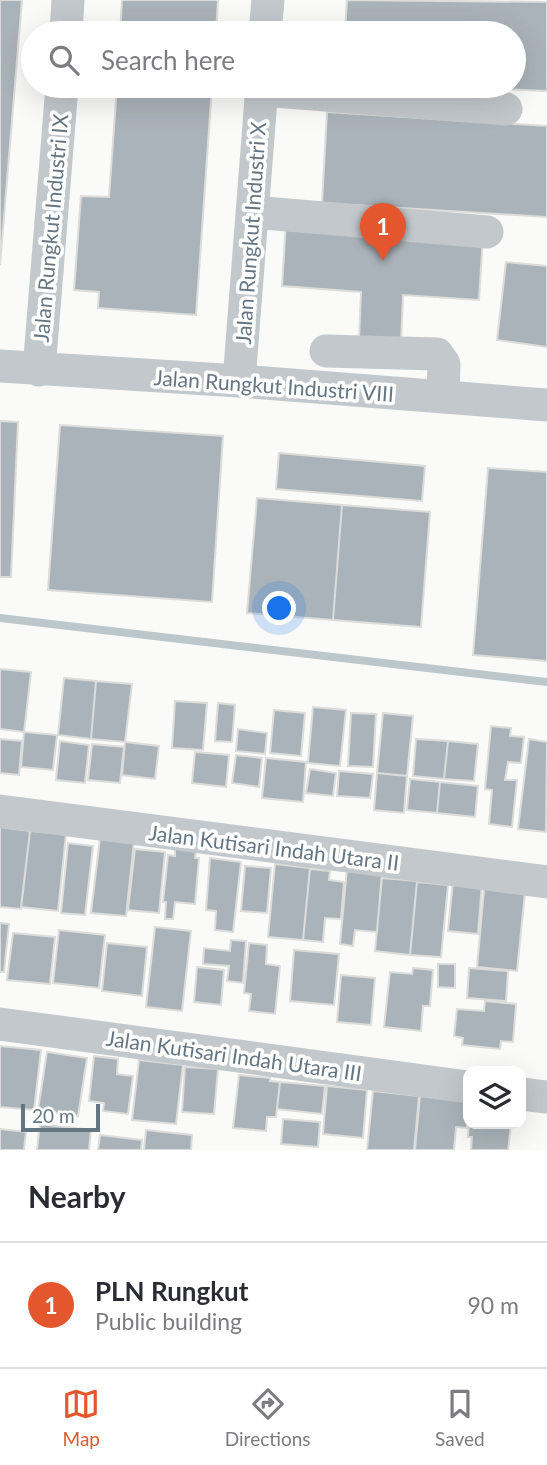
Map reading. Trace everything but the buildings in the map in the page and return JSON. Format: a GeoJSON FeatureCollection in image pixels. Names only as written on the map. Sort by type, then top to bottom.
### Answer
{"type":"FeatureCollection","features":[{"type":"Feature","properties":{"kind":"street"},"geometry":{"type":"LineString","coordinates":[[67,21],[68,0]]}},
{"type":"Feature","properties":{"kind":"street"},"geometry":{"type":"LineString","coordinates":[[266,21],[268,0]]}},
{"type":"Feature","properties":{"kind":"street","name":"Jalan Rungkut Industri IX"},"geometry":{"type":"LineString","coordinates":[[39,370],[61,98]]}},
{"type":"Feature","properties":{"kind":"street","name":"Jalan Rungkut Industri X"},"geometry":{"type":"LineString","coordinates":[[239,381],[260,98]]}},
{"type":"Feature","properties":{"kind":"street"},"geometry":{"type":"LineString","coordinates":[[384,98],[506,108]]}},
{"type":"Feature","properties":{"kind":"street"},"geometry":{"type":"LineString","coordinates":[[252,212],[487,232]]}},
{"type":"Feature","properties":{"kind":"street"},"geometry":{"type":"LineString","coordinates":[[326,351],[437,354],[444,364],[443,397]]}},
{"type":"Feature","properties":{"kind":"street","name":"Jalan Rungkut Industri VIII"},"geometry":{"type":"LineString","coordinates":[[0,366],[547,405]]}},
{"type":"Feature","properties":{"kind":"street","name":"Jalan Kutisari Indah Utara II"},"geometry":{"type":"LineString","coordinates":[[0,811],[547,882]]}},
{"type":"Feature","properties":{"kind":"street","name":"Jalan Kutisari Indah Utara III"},"geometry":{"type":"LineString","coordinates":[[0,1024],[463,1086]]}},
{"type":"Feature","properties":{"kind":"street"},"geometry":{"type":"LineString","coordinates":[[526,1095],[547,1097]]}},
{"type":"Feature","properties":{"kind":"waterway"},"geometry":{"type":"LineString","coordinates":[[0,618],[547,682]]}},
{"type":"Feature","properties":{"kind":"place","name":"PLN Rungkut"},"geometry":{"type":"Point","coordinates":[383,261]}}]}
